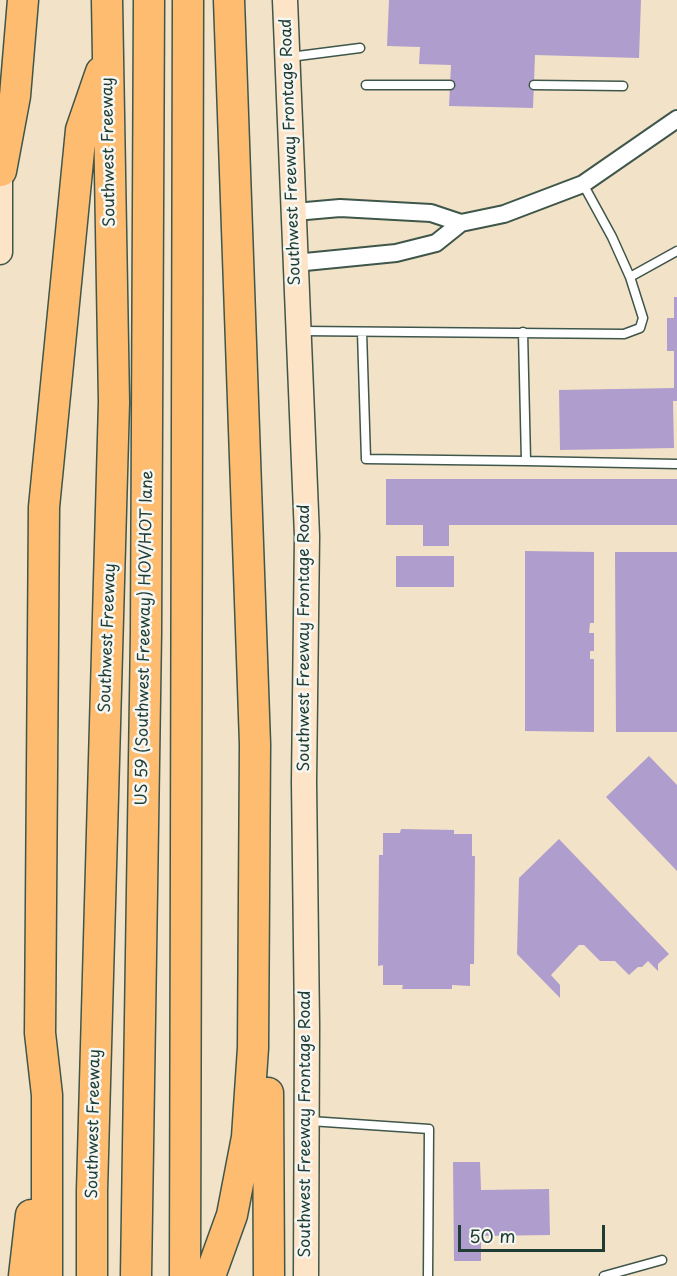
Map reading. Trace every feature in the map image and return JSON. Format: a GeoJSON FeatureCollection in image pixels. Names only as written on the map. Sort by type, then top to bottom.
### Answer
{"type":"FeatureCollection","features":[{"type":"Feature","properties":{"kind":"highway"},"geometry":{"type":"LineString","coordinates":[[0,169],[15,96],[23,0]]}},
{"type":"Feature","properties":{"kind":"highway","name":"Southwest Freeway"},"geometry":{"type":"LineString","coordinates":[[92,1276],[92,1190],[114,402],[107,0]]}},
{"type":"Feature","properties":{"kind":"highway","name":"US 59 (Southwest Freeway) HOV/HOT lane"},"geometry":{"type":"LineString","coordinates":[[136,1276],[146,621],[149,0]]}},
{"type":"Feature","properties":{"kind":"highway"},"geometry":{"type":"LineString","coordinates":[[185,1276],[188,0]]}},
{"type":"Feature","properties":{"kind":"highway"},"geometry":{"type":"LineString","coordinates":[[210,1276],[232,1215],[247,1137],[253,1048],[254,730],[229,0]]}},
{"type":"Feature","properties":{"kind":"highway"},"geometry":{"type":"LineString","coordinates":[[24,1276],[30,1215],[34,1098],[40,1039],[44,507],[81,130],[107,52]]}},
{"type":"Feature","properties":{"kind":"highway"},"geometry":{"type":"LineString","coordinates":[[254,730],[264,807],[269,1276]]}},
{"type":"Feature","properties":{"kind":"highway"},"geometry":{"type":"LineString","coordinates":[[40,1039],[47,1095],[47,1276]]}},
{"type":"Feature","properties":{"kind":"main road","name":"Southwest Freeway Frontage Road"},"geometry":{"type":"LineString","coordinates":[[285,0],[307,536],[304,782],[306,1276]]}},
{"type":"Feature","properties":{"kind":"main road"},"geometry":{"type":"LineString","coordinates":[[0,169],[0,252]]}},
{"type":"Feature","properties":{"kind":"street"},"geometry":{"type":"LineString","coordinates":[[295,263],[396,253],[436,243],[461,224],[504,214],[583,183],[677,119]]}},
{"type":"Feature","properties":{"kind":"street"},"geometry":{"type":"LineString","coordinates":[[295,212],[340,208],[431,213],[461,224]]}},
{"type":"Feature","properties":{"kind":"lane"},"geometry":{"type":"LineString","coordinates":[[289,57],[360,48]]}},
{"type":"Feature","properties":{"kind":"lane"},"geometry":{"type":"LineString","coordinates":[[366,85],[450,85]]}},
{"type":"Feature","properties":{"kind":"lane"},"geometry":{"type":"LineString","coordinates":[[534,85],[623,86]]}},
{"type":"Feature","properties":{"kind":"lane"},"geometry":{"type":"LineString","coordinates":[[298,331],[624,334],[640,328],[643,318],[630,277],[583,183]]}},
{"type":"Feature","properties":{"kind":"lane"},"geometry":{"type":"LineString","coordinates":[[630,277],[677,251]]}},
{"type":"Feature","properties":{"kind":"lane"},"geometry":{"type":"LineString","coordinates":[[362,332],[366,459],[677,464]]}},
{"type":"Feature","properties":{"kind":"lane"},"geometry":{"type":"LineString","coordinates":[[523,332],[526,461]]}},
{"type":"Feature","properties":{"kind":"lane"},"geometry":{"type":"LineString","coordinates":[[307,1121],[429,1129],[428,1276]]}},
{"type":"Feature","properties":{"kind":"lane"},"geometry":{"type":"LineString","coordinates":[[604,1276],[662,1260]]}},
{"type":"Feature","properties":{"kind":"building"},"geometry":{"type":"Polygon","coordinates":[[[389,0],[641,0],[639,58],[535,55],[533,108],[449,106],[451,65],[419,64],[420,47],[387,46],[389,0]]]}},
{"type":"Feature","properties":{"kind":"building"},"geometry":{"type":"Polygon","coordinates":[[[674,297],[677,297],[677,401],[673,401],[674,448],[560,450],[559,390],[674,388],[674,351],[667,351],[667,318],[674,318],[674,297]]]}},
{"type":"Feature","properties":{"kind":"building"},"geometry":{"type":"Polygon","coordinates":[[[386,479],[677,479],[677,525],[449,525],[449,546],[423,546],[423,525],[386,525],[386,479]]]}},
{"type":"Feature","properties":{"kind":"building"},"geometry":{"type":"Polygon","coordinates":[[[525,551],[594,552],[594,623],[590,623],[589,633],[594,633],[594,651],[590,651],[590,659],[594,659],[594,732],[525,731],[525,551]]]}},
{"type":"Feature","properties":{"kind":"building"},"geometry":{"type":"Polygon","coordinates":[[[615,552],[677,552],[677,732],[616,732],[615,552]]]}},
{"type":"Feature","properties":{"kind":"building"},"geometry":{"type":"Polygon","coordinates":[[[396,556],[454,556],[454,587],[396,587],[396,556]]]}},
{"type":"Feature","properties":{"kind":"building"},"geometry":{"type":"Polygon","coordinates":[[[649,756],[677,785],[677,871],[606,797],[649,756]]]}},
{"type":"Feature","properties":{"kind":"building"},"geometry":{"type":"Polygon","coordinates":[[[401,829],[454,830],[454,834],[472,834],[472,856],[475,856],[474,964],[470,964],[470,986],[452,985],[452,989],[402,989],[403,985],[383,985],[383,965],[378,966],[379,855],[383,855],[383,833],[400,833],[401,829]]]}},
{"type":"Feature","properties":{"kind":"building"},"geometry":{"type":"Polygon","coordinates":[[[559,839],[669,954],[658,964],[658,971],[648,961],[629,975],[615,961],[600,961],[584,945],[579,945],[551,975],[560,985],[560,998],[517,954],[519,878],[559,839]]]}},
{"type":"Feature","properties":{"kind":"building"},"geometry":{"type":"Polygon","coordinates":[[[453,1162],[480,1162],[481,1190],[549,1189],[550,1235],[481,1236],[481,1261],[454,1261],[453,1162]]]}}]}
